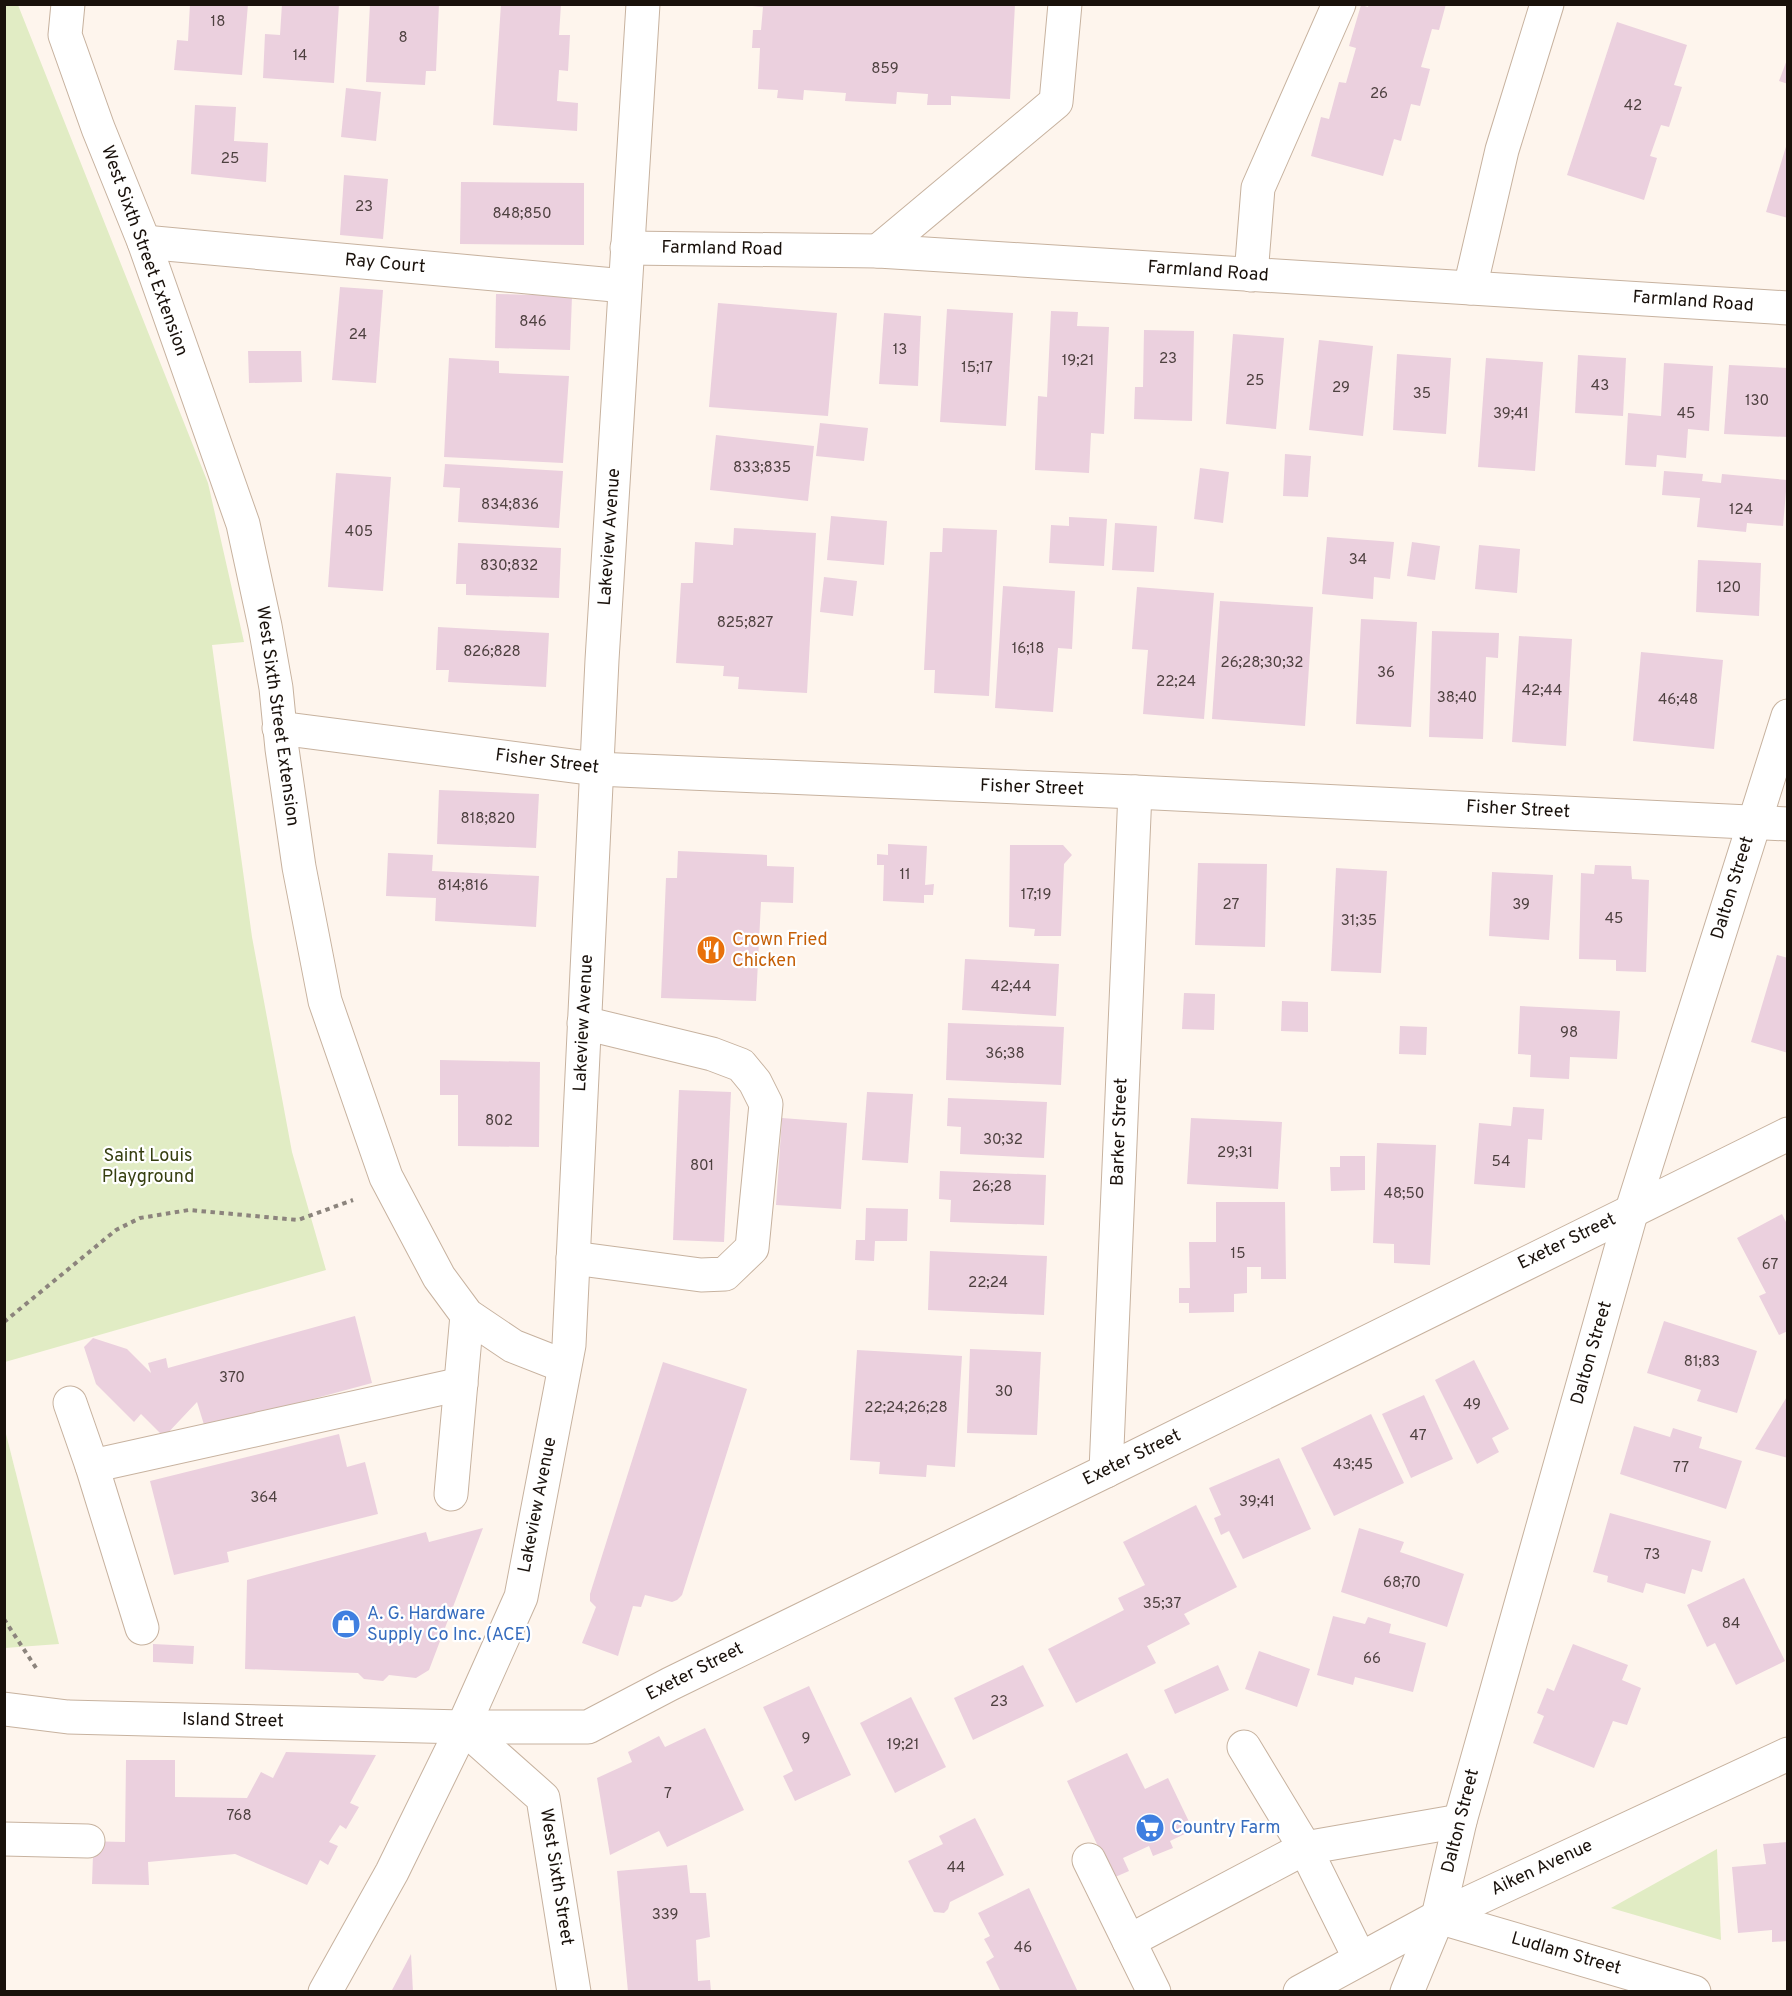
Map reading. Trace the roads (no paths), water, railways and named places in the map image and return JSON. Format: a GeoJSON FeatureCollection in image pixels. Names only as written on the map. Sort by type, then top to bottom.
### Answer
{"type":"FeatureCollection","features":[{"type":"Feature","properties":{"kind":"street","name":"West Sixth Street Extension"},"geometry":{"type":"LineString","coordinates":[[68,4],[65,34],[144,242],[243,524],[276,687],[279,728],[299,867],[325,1001],[391,1188],[439,1277],[467,1315],[513,1346],[564,1366]]}},
{"type":"Feature","properties":{"kind":"street","name":"Lakeview Avenue"},"geometry":{"type":"LineString","coordinates":[[326,1992],[392,1872],[463,1727],[521,1597],[569,1345],[596,769],[643,4]]}},
{"type":"Feature","properties":{"kind":"street"},"geometry":{"type":"LineString","coordinates":[[878,251],[1056,102],[1065,4]]}},
{"type":"Feature","properties":{"kind":"street"},"geometry":{"type":"LineString","coordinates":[[1251,274],[1258,188],[1339,4]]}},
{"type":"Feature","properties":{"kind":"street"},"geometry":{"type":"LineString","coordinates":[[1470,288],[1502,150],[1547,4]]}},
{"type":"Feature","properties":{"kind":"street","name":"Ray Court"},"geometry":{"type":"LineString","coordinates":[[144,242],[626,286]]}},
{"type":"Feature","properties":{"kind":"street","name":"Farmland Road"},"geometry":{"type":"LineString","coordinates":[[627,248],[878,251],[1788,308]]}},
{"type":"Feature","properties":{"kind":"street","name":"Dalton Street"},"geometry":{"type":"LineString","coordinates":[[1407,1992],[1438,1917],[1460,1821],[1632,1210],[1788,716]]}},
{"type":"Feature","properties":{"kind":"street","name":"Fisher Street"},"geometry":{"type":"LineString","coordinates":[[279,728],[596,769],[1135,792],[1788,824]]}},
{"type":"Feature","properties":{"kind":"street","name":"Barker Street"},"geometry":{"type":"LineString","coordinates":[[1106,1471],[1135,792]]}},
{"type":"Feature","properties":{"kind":"street"},"geometry":{"type":"LineString","coordinates":[[573,1258],[701,1275],[725,1274],[752,1248],[766,1104],[755,1082],[741,1065],[712,1054],[584,1023]]}},
{"type":"Feature","properties":{"kind":"street","name":"Exeter Street"},"geometry":{"type":"LineString","coordinates":[[463,1727],[588,1727],[670,1683],[1106,1471],[1788,1134]]}},
{"type":"Feature","properties":{"kind":"street"},"geometry":{"type":"LineString","coordinates":[[451,1494],[467,1315]]}},
{"type":"Feature","properties":{"kind":"street"},"geometry":{"type":"LineString","coordinates":[[92,1466],[461,1384]]}},
{"type":"Feature","properties":{"kind":"street"},"geometry":{"type":"LineString","coordinates":[[70,1403],[92,1466],[142,1629]]}},
{"type":"Feature","properties":{"kind":"street","name":"Island Street"},"geometry":{"type":"LineString","coordinates":[[4,1709],[68,1717],[463,1727]]}},
{"type":"Feature","properties":{"kind":"street","name":"West Sixth Street"},"geometry":{"type":"LineString","coordinates":[[463,1727],[543,1798],[574,1992]]}},
{"type":"Feature","properties":{"kind":"street"},"geometry":{"type":"LineString","coordinates":[[1245,1747],[1305,1848],[1360,1959]]}},
{"type":"Feature","properties":{"kind":"street","name":"Aiken Avenue"},"geometry":{"type":"LineString","coordinates":[[1300,1992],[1438,1917],[1788,1754]]}},
{"type":"Feature","properties":{"kind":"street"},"geometry":{"type":"LineString","coordinates":[[1129,1941],[1305,1848],[1460,1821]]}},
{"type":"Feature","properties":{"kind":"street"},"geometry":{"type":"LineString","coordinates":[[4,1839],[88,1841]]}},
{"type":"Feature","properties":{"kind":"street"},"geometry":{"type":"LineString","coordinates":[[1089,1860],[1154,1992]]}},
{"type":"Feature","properties":{"kind":"street","name":"Ludlam Street"},"geometry":{"type":"LineString","coordinates":[[1438,1917],[1694,1992]]}},
{"type":"Feature","properties":{"kind":"place","name":"Crown Fried Chicken"},"geometry":{"type":"Point","coordinates":[711,950]}},
{"type":"Feature","properties":{"kind":"place","name":"A. G. Hardware Supply Co Inc. (ACE)"},"geometry":{"type":"Point","coordinates":[346,1624]}},
{"type":"Feature","properties":{"kind":"place","name":"Country Farm"},"geometry":{"type":"Point","coordinates":[1150,1828]}},
{"type":"Feature","properties":{"kind":"park label","name":"Saint Louis Playground"},"geometry":{"type":"Point","coordinates":[148,1166]}}]}
